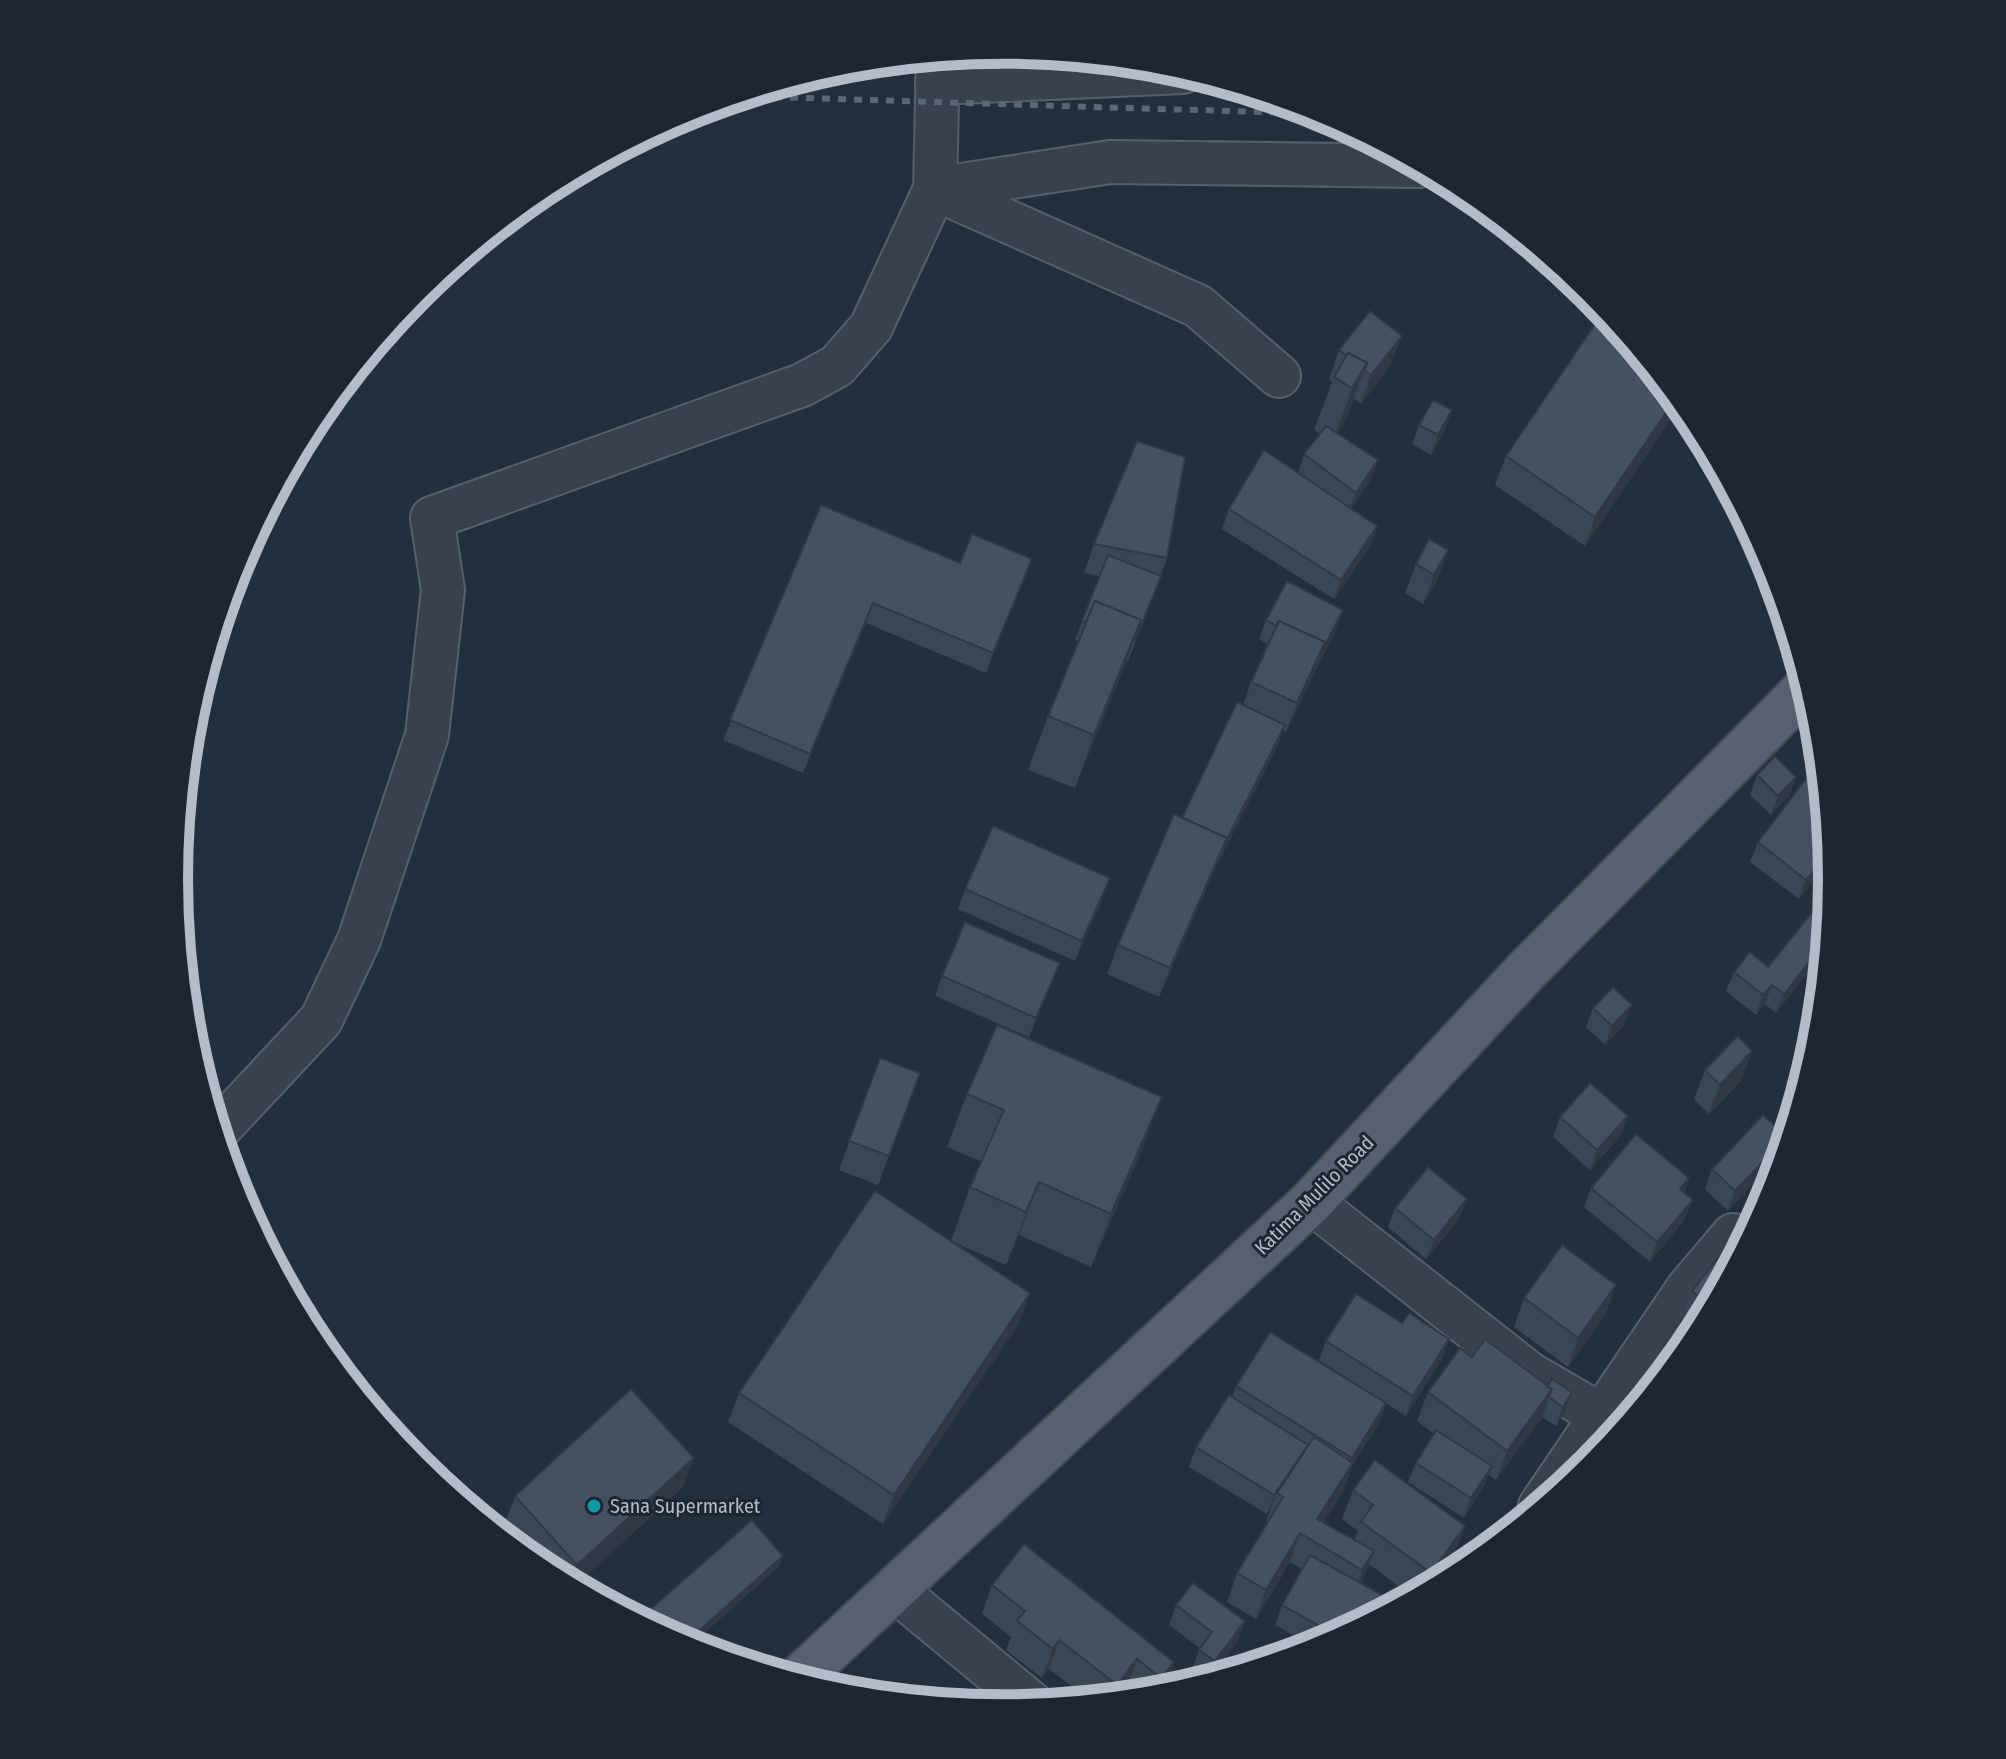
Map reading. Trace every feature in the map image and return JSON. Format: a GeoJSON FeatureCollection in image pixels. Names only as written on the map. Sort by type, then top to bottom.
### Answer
{"type":"FeatureCollection","features":[{"type":"Feature","properties":{"kind":"main road","name":"Katima Mulilo Road"},"geometry":{"type":"LineString","coordinates":[[807,1671],[1311,1202],[1537,960],[1798,697]]}},
{"type":"Feature","properties":{"kind":"street"},"geometry":{"type":"LineString","coordinates":[[225,1123],[321,1020],[359,940],[427,735],[443,590],[432,518],[802,385],[837,366],[871,327],[935,189],[938,70],[1111,71]]}},
{"type":"Feature","properties":{"kind":"street"},"geometry":{"type":"LineString","coordinates":[[935,189],[1110,162],[1397,166]]}},
{"type":"Feature","properties":{"kind":"street"},"geometry":{"type":"LineString","coordinates":[[935,189],[1198,306],[1279,376]]}},
{"type":"Feature","properties":{"kind":"street"},"geometry":{"type":"LineString","coordinates":[[1311,1202],[1530,1374],[1604,1417]]}},
{"type":"Feature","properties":{"kind":"street"},"geometry":{"type":"LineString","coordinates":[[1567,1468],[1688,1288],[1733,1235]]}},
{"type":"Feature","properties":{"kind":"street"},"geometry":{"type":"LineString","coordinates":[[896,1591],[1021,1694]]}},
{"type":"Feature","properties":{"kind":"building"},"geometry":{"type":"Polygon","coordinates":[[[1370,311],[1402,336],[1371,375],[1364,370],[1367,363],[1339,350],[1370,311]]]}},
{"type":"Feature","properties":{"kind":"building"},"geometry":{"type":"Polygon","coordinates":[[[1597,321],[1669,409],[1595,517],[1506,456],[1597,321]]]}},
{"type":"Feature","properties":{"kind":"building"},"geometry":{"type":"Polygon","coordinates":[[[1348,353],[1367,363],[1352,388],[1334,377],[1348,353]]]}},
{"type":"Feature","properties":{"kind":"building"},"geometry":{"type":"Polygon","coordinates":[[[1433,400],[1452,410],[1438,435],[1419,425],[1433,400]]]}},
{"type":"Feature","properties":{"kind":"building"},"geometry":{"type":"Polygon","coordinates":[[[1326,426],[1378,460],[1356,493],[1304,454],[1326,426]]]}},
{"type":"Feature","properties":{"kind":"building"},"geometry":{"type":"Polygon","coordinates":[[[1137,441],[1185,457],[1167,558],[1094,544],[1137,441]]]}},
{"type":"Feature","properties":{"kind":"building"},"geometry":{"type":"Polygon","coordinates":[[[1264,450],[1377,526],[1341,580],[1229,509],[1264,450]]]}},
{"type":"Feature","properties":{"kind":"building"},"geometry":{"type":"Polygon","coordinates":[[[821,505],[960,563],[972,534],[1032,559],[993,653],[873,603],[810,754],[730,720],[821,505]]]}},
{"type":"Feature","properties":{"kind":"building"},"geometry":{"type":"Polygon","coordinates":[[[1429,539],[1448,550],[1434,575],[1416,564],[1429,539]]]}},
{"type":"Feature","properties":{"kind":"building"},"geometry":{"type":"Polygon","coordinates":[[[1108,555],[1161,576],[1135,641],[1141,620],[1095,601],[1086,622],[1082,621],[1108,555]]]}},
{"type":"Feature","properties":{"kind":"building"},"geometry":{"type":"Polygon","coordinates":[[[1287,581],[1343,610],[1322,651],[1325,642],[1279,621],[1276,626],[1266,620],[1287,581]]]}},
{"type":"Feature","properties":{"kind":"building"},"geometry":{"type":"Polygon","coordinates":[[[1095,601],[1141,620],[1094,735],[1048,716],[1095,601]]]}},
{"type":"Feature","properties":{"kind":"building"},"geometry":{"type":"Polygon","coordinates":[[[1279,621],[1325,642],[1297,703],[1251,682],[1279,621]]]}},
{"type":"Feature","properties":{"kind":"building"},"geometry":{"type":"Polygon","coordinates":[[[1237,702],[1285,725],[1223,847],[1227,838],[1182,818],[1237,702]]]}},
{"type":"Feature","properties":{"kind":"building"},"geometry":{"type":"Polygon","coordinates":[[[1775,756],[1796,777],[1778,796],[1757,775],[1775,756]]]}},
{"type":"Feature","properties":{"kind":"building"},"geometry":{"type":"Polygon","coordinates":[[[1808,776],[1813,779],[1818,865],[1806,880],[1758,842],[1808,776]]]}},
{"type":"Feature","properties":{"kind":"building"},"geometry":{"type":"Polygon","coordinates":[[[1174,814],[1227,838],[1170,968],[1118,945],[1174,814]]]}},
{"type":"Feature","properties":{"kind":"building"},"geometry":{"type":"Polygon","coordinates":[[[993,826],[1110,878],[1082,941],[965,889],[993,826]]]}},
{"type":"Feature","properties":{"kind":"building"},"geometry":{"type":"Polygon","coordinates":[[[1818,905],[1815,955],[1784,994],[1772,985],[1763,995],[1734,972],[1750,952],[1768,967],[1818,905]]]}},
{"type":"Feature","properties":{"kind":"building"},"geometry":{"type":"Polygon","coordinates":[[[965,922],[1060,963],[1036,1018],[942,976],[965,922]]]}},
{"type":"Feature","properties":{"kind":"building"},"geometry":{"type":"Polygon","coordinates":[[[1613,987],[1632,1005],[1612,1026],[1593,1008],[1613,987]]]}},
{"type":"Feature","properties":{"kind":"building"},"geometry":{"type":"Polygon","coordinates":[[[997,1025],[1162,1097],[1111,1214],[1039,1182],[1026,1212],[970,1187],[1004,1110],[967,1094],[997,1025]]]}},
{"type":"Feature","properties":{"kind":"building"},"geometry":{"type":"Polygon","coordinates":[[[1738,1036],[1752,1051],[1720,1085],[1705,1070],[1738,1036]]]}},
{"type":"Feature","properties":{"kind":"building"},"geometry":{"type":"Polygon","coordinates":[[[880,1058],[920,1073],[889,1156],[849,1141],[880,1058]]]}},
{"type":"Feature","properties":{"kind":"building"},"geometry":{"type":"Polygon","coordinates":[[[1590,1083],[1628,1116],[1597,1150],[1560,1117],[1590,1083]]]}},
{"type":"Feature","properties":{"kind":"building"},"geometry":{"type":"Polygon","coordinates":[[[1763,1115],[1779,1130],[1770,1154],[1735,1191],[1712,1169],[1763,1115]]]}},
{"type":"Feature","properties":{"kind":"building"},"geometry":{"type":"Polygon","coordinates":[[[1636,1134],[1689,1178],[1680,1189],[1693,1200],[1657,1242],[1591,1188],[1636,1134]]]}},
{"type":"Feature","properties":{"kind":"building"},"geometry":{"type":"Polygon","coordinates":[[[1428,1167],[1467,1199],[1434,1240],[1395,1208],[1428,1167]]]}},
{"type":"Feature","properties":{"kind":"building"},"geometry":{"type":"Polygon","coordinates":[[[875,1191],[1030,1293],[894,1495],[739,1393],[875,1191]]]}},
{"type":"Feature","properties":{"kind":"building"},"geometry":{"type":"Polygon","coordinates":[[[1737,1234],[1702,1299],[1692,1291],[1737,1234]]]}},
{"type":"Feature","properties":{"kind":"building"},"geometry":{"type":"Polygon","coordinates":[[[1562,1245],[1616,1285],[1578,1338],[1524,1298],[1562,1245]]]}},
{"type":"Feature","properties":{"kind":"building"},"geometry":{"type":"Polygon","coordinates":[[[1356,1294],[1402,1323],[1409,1313],[1449,1339],[1413,1396],[1326,1341],[1356,1294]]]}},
{"type":"Feature","properties":{"kind":"building"},"geometry":{"type":"Polygon","coordinates":[[[1270,1332],[1386,1403],[1352,1458],[1236,1386],[1270,1332]]]}},
{"type":"Feature","properties":{"kind":"building"},"geometry":{"type":"Polygon","coordinates":[[[1485,1339],[1552,1389],[1507,1451],[1428,1392],[1460,1348],[1472,1357],[1485,1339]]]}},
{"type":"Feature","properties":{"kind":"building"},"geometry":{"type":"Polygon","coordinates":[[[1552,1379],[1572,1392],[1563,1407],[1549,1397],[1552,1389],[1547,1386],[1552,1379]]]}},
{"type":"Feature","properties":{"kind":"building","name":"Sana Supermarket"},"geometry":{"type":"Polygon","coordinates":[[[631,1389],[694,1458],[577,1565],[515,1496],[631,1389]]]}},
{"type":"Feature","properties":{"kind":"building"},"geometry":{"type":"Polygon","coordinates":[[[1229,1395],[1308,1445],[1274,1495],[1196,1447],[1229,1395]]]}},
{"type":"Feature","properties":{"kind":"building"},"geometry":{"type":"Polygon","coordinates":[[[1436,1430],[1492,1466],[1471,1498],[1416,1463],[1436,1430]]]}},
{"type":"Feature","properties":{"kind":"building"},"geometry":{"type":"Polygon","coordinates":[[[1314,1437],[1353,1463],[1317,1519],[1374,1551],[1362,1570],[1300,1533],[1266,1590],[1237,1573],[1283,1497],[1277,1493],[1314,1437]]]}},
{"type":"Feature","properties":{"kind":"building"},"geometry":{"type":"Polygon","coordinates":[[[1375,1460],[1465,1526],[1431,1573],[1361,1522],[1373,1505],[1353,1490],[1375,1460]]]}},
{"type":"Feature","properties":{"kind":"building"},"geometry":{"type":"Polygon","coordinates":[[[752,1520],[783,1556],[695,1634],[646,1613],[752,1520]]]}},
{"type":"Feature","properties":{"kind":"building"},"geometry":{"type":"Polygon","coordinates":[[[1024,1544],[1174,1662],[1161,1678],[1137,1659],[1117,1685],[1059,1640],[1053,1649],[1017,1621],[1025,1611],[992,1585],[1024,1544]]]}},
{"type":"Feature","properties":{"kind":"building"},"geometry":{"type":"Polygon","coordinates":[[[1310,1555],[1388,1598],[1325,1629],[1282,1605],[1310,1555]]]}},
{"type":"Feature","properties":{"kind":"building"},"geometry":{"type":"Polygon","coordinates":[[[1193,1583],[1245,1621],[1215,1661],[1199,1650],[1212,1632],[1176,1605],[1193,1583]]]}},
{"type":"Feature","properties":{"kind":"railway"},"geometry":{"type":"LineString","coordinates":[[775,97],[1280,113]]}},
{"type":"Feature","properties":{"kind":"place","name":"Sana Supermarket"},"geometry":{"type":"Point","coordinates":[594,1506]}}]}
